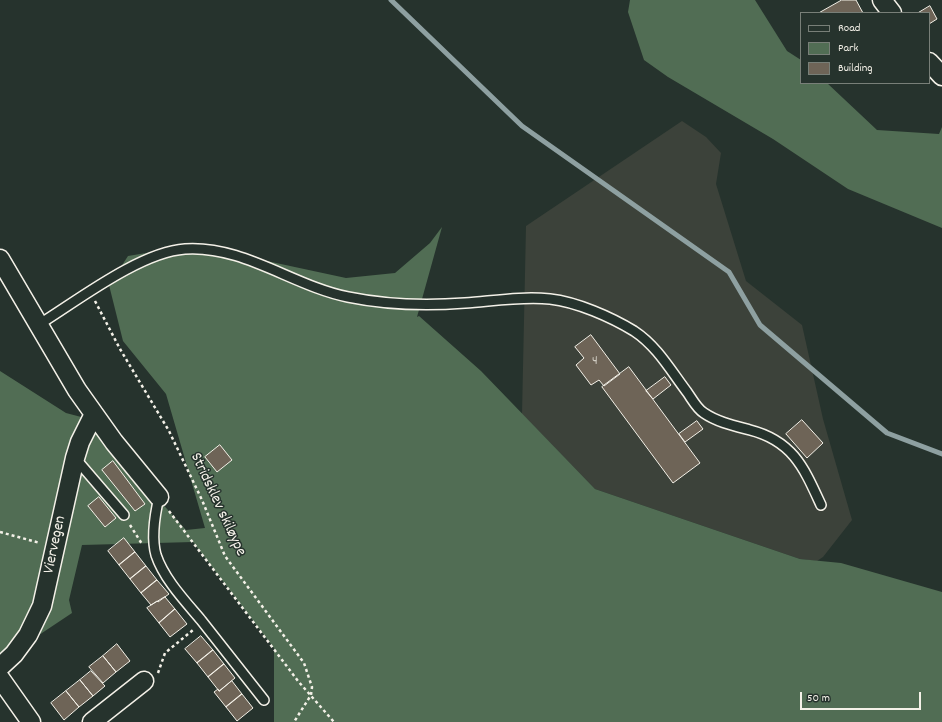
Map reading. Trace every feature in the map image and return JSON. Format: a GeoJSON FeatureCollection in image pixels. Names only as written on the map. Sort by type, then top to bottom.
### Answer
{"type":"FeatureCollection","features":[{"type":"Feature","properties":{"kind":"street"},"geometry":{"type":"LineString","coordinates":[[882,0],[891,12]]}},
{"type":"Feature","properties":{"kind":"street"},"geometry":{"type":"LineString","coordinates":[[930,63],[942,76]]}},
{"type":"Feature","properties":{"kind":"street"},"geometry":{"type":"LineString","coordinates":[[0,259],[77,390],[159,497]]}},
{"type":"Feature","properties":{"kind":"street","name":"Viervegen"},"geometry":{"type":"LineString","coordinates":[[0,667],[14,654],[28,635],[42,606],[74,458],[94,414]]}},
{"type":"Feature","properties":{"kind":"street"},"geometry":{"type":"LineString","coordinates":[[0,678],[31,722]]}},
{"type":"Feature","properties":{"kind":"street"},"geometry":{"type":"LineString","coordinates":[[92,722],[144,682]]}},
{"type":"Feature","properties":{"kind":"lane"},"geometry":{"type":"LineString","coordinates":[[38,325],[124,271],[166,252],[185,249],[208,249],[232,254],[321,289],[370,301],[422,305],[533,298],[563,302],[613,320],[636,333],[660,356],[701,412],[713,419],[756,431],[787,447],[795,456],[806,474],[821,505]]}},
{"type":"Feature","properties":{"kind":"lane"},"geometry":{"type":"LineString","coordinates":[[74,458],[124,515]]}},
{"type":"Feature","properties":{"kind":"lane"},"geometry":{"type":"LineString","coordinates":[[159,497],[155,512],[156,556],[178,592],[264,700]]}},
{"type":"Feature","properties":{"kind":"path","name":"Stridsklev skiløype"},"geometry":{"type":"LineString","coordinates":[[91,292],[120,349],[169,431],[202,500],[225,556],[304,663],[312,687],[310,696]]}},
{"type":"Feature","properties":{"kind":"path"},"geometry":{"type":"LineString","coordinates":[[159,497],[310,696],[334,722]]}},
{"type":"Feature","properties":{"kind":"path"},"geometry":{"type":"LineString","coordinates":[[124,515],[139,541],[156,556]]}},
{"type":"Feature","properties":{"kind":"path"},"geometry":{"type":"LineString","coordinates":[[0,532],[56,546]]}},
{"type":"Feature","properties":{"kind":"path"},"geometry":{"type":"LineString","coordinates":[[144,682],[152,679],[159,671],[165,653],[202,622]]}},
{"type":"Feature","properties":{"kind":"path"},"geometry":{"type":"LineString","coordinates":[[294,722],[310,696]]}},
{"type":"Feature","properties":{"kind":"shaded area"},"geometry":{"type":"Polygon","coordinates":[[[682,121],[706,137],[721,153],[716,184],[746,281],[802,325],[823,419],[852,520],[823,557],[817,561],[800,559],[595,489],[522,414],[526,226],[682,121]]]}},
{"type":"Feature","properties":{"kind":"green space"},"geometry":{"type":"Polygon","coordinates":[[[630,0],[755,0],[787,51],[800,59],[800,84],[828,84],[877,130],[939,134],[942,127],[942,228],[848,189],[773,139],[668,77],[644,60],[628,12],[630,0]]]}},
{"type":"Feature","properties":{"kind":"green space"},"geometry":{"type":"Polygon","coordinates":[[[442,227],[417,317],[419,316],[481,371],[595,489],[800,559],[841,563],[942,592],[942,722],[274,722],[274,648],[193,542],[82,545],[69,600],[72,613],[0,661],[0,371],[66,413],[85,418],[186,530],[205,528],[166,394],[123,341],[109,285],[128,256],[201,244],[225,252],[346,278],[395,273],[430,243],[442,227]]]}},
{"type":"Feature","properties":{"kind":"building"},"geometry":{"type":"Polygon","coordinates":[[[842,0],[856,0],[862,12],[821,12],[842,0]]]}},
{"type":"Feature","properties":{"kind":"building"},"geometry":{"type":"Polygon","coordinates":[[[930,6],[937,19],[930,23],[930,12],[920,12],[930,6]]]}},
{"type":"Feature","properties":{"kind":"building"},"geometry":{"type":"Polygon","coordinates":[[[591,335],[620,374],[604,386],[599,380],[591,385],[576,365],[584,358],[575,347],[591,335]]]}},
{"type":"Feature","properties":{"kind":"building"},"geometry":{"type":"Polygon","coordinates":[[[629,367],[700,463],[673,483],[602,387],[629,367]]]}},
{"type":"Feature","properties":{"kind":"building"},"geometry":{"type":"Polygon","coordinates":[[[665,377],[671,385],[653,399],[646,391],[665,377]]]}},
{"type":"Feature","properties":{"kind":"building"},"geometry":{"type":"Polygon","coordinates":[[[802,420],[823,443],[807,458],[786,434],[802,420]]]}},
{"type":"Feature","properties":{"kind":"building"},"geometry":{"type":"Polygon","coordinates":[[[697,421],[703,429],[685,442],[679,434],[697,421]]]}},
{"type":"Feature","properties":{"kind":"building"},"geometry":{"type":"Polygon","coordinates":[[[220,445],[232,460],[217,472],[205,457],[220,445]]]}},
{"type":"Feature","properties":{"kind":"building"},"geometry":{"type":"Polygon","coordinates":[[[113,461],[145,504],[135,511],[102,470],[113,461]]]}},
{"type":"Feature","properties":{"kind":"building"},"geometry":{"type":"Polygon","coordinates":[[[99,497],[116,518],[105,527],[88,506],[99,497]]]}},
{"type":"Feature","properties":{"kind":"building"},"geometry":{"type":"Polygon","coordinates":[[[124,538],[135,552],[119,565],[108,551],[124,538]]]}},
{"type":"Feature","properties":{"kind":"building"},"geometry":{"type":"Polygon","coordinates":[[[135,552],[146,566],[130,579],[119,565],[135,552]]]}},
{"type":"Feature","properties":{"kind":"building"},"geometry":{"type":"Polygon","coordinates":[[[146,566],[157,580],[141,593],[130,579],[146,566]]]}},
{"type":"Feature","properties":{"kind":"building"},"geometry":{"type":"Polygon","coordinates":[[[157,580],[169,594],[151,605],[141,593],[157,580]]]}},
{"type":"Feature","properties":{"kind":"building"},"geometry":{"type":"Polygon","coordinates":[[[165,597],[175,609],[159,623],[147,608],[165,597]]]}},
{"type":"Feature","properties":{"kind":"building"},"geometry":{"type":"Polygon","coordinates":[[[175,609],[187,624],[170,637],[159,623],[175,609]]]}},
{"type":"Feature","properties":{"kind":"building"},"geometry":{"type":"Polygon","coordinates":[[[201,636],[213,650],[197,663],[185,649],[201,636]]]}},
{"type":"Feature","properties":{"kind":"building"},"geometry":{"type":"Polygon","coordinates":[[[117,644],[130,661],[116,672],[103,656],[117,644]]]}},
{"type":"Feature","properties":{"kind":"building"},"geometry":{"type":"Polygon","coordinates":[[[213,650],[224,664],[208,677],[197,663],[213,650]]]}},
{"type":"Feature","properties":{"kind":"building"},"geometry":{"type":"Polygon","coordinates":[[[103,656],[116,672],[103,683],[89,667],[103,656]]]}},
{"type":"Feature","properties":{"kind":"building"},"geometry":{"type":"Polygon","coordinates":[[[224,664],[235,678],[219,691],[208,677],[224,664]]]}},
{"type":"Feature","properties":{"kind":"building"},"geometry":{"type":"Polygon","coordinates":[[[91,671],[105,686],[93,696],[80,680],[91,671]]]}},
{"type":"Feature","properties":{"kind":"building"},"geometry":{"type":"Polygon","coordinates":[[[80,680],[93,696],[79,707],[66,691],[80,680]]]}},
{"type":"Feature","properties":{"kind":"building"},"geometry":{"type":"Polygon","coordinates":[[[232,681],[242,694],[226,707],[214,692],[218,689],[219,691],[232,681]]]}},
{"type":"Feature","properties":{"kind":"building"},"geometry":{"type":"Polygon","coordinates":[[[66,691],[79,707],[64,720],[51,703],[66,691]]]}},
{"type":"Feature","properties":{"kind":"building"},"geometry":{"type":"Polygon","coordinates":[[[242,694],[253,708],[237,721],[226,707],[242,694]]]}},
{"type":"Feature","properties":{"kind":"waterway"},"geometry":{"type":"LineString","coordinates":[[391,0],[522,126],[729,272],[760,325],[887,433],[942,454]]}}]}
